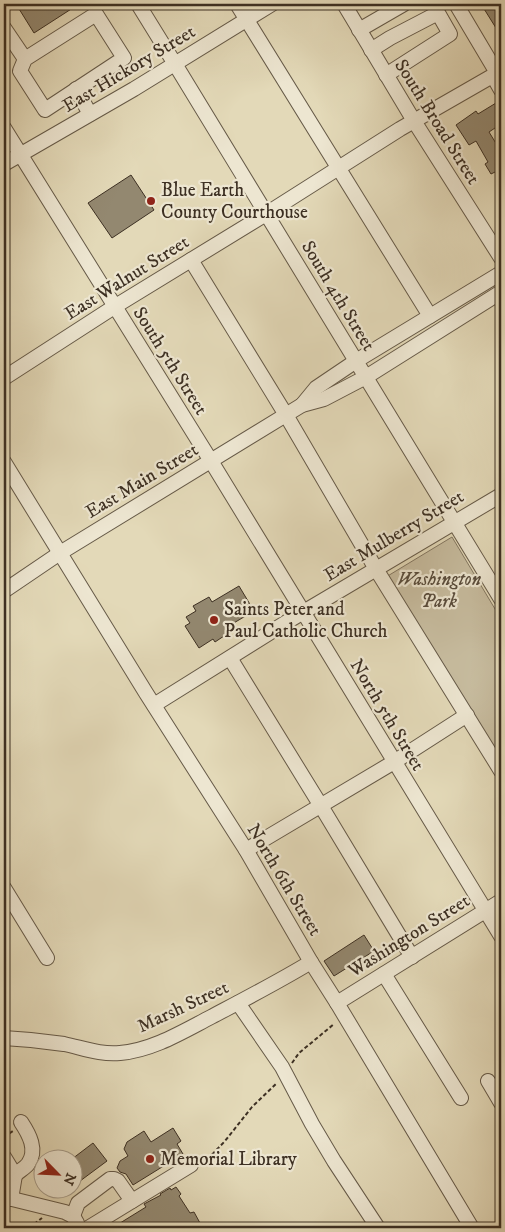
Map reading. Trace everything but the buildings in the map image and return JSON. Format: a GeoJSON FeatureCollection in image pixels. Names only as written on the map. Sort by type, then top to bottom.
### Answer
{"type":"FeatureCollection","features":[{"type":"Feature","properties":{"kind":"street","name":"South 4th Street"},"geometry":{"type":"LineString","coordinates":[[138,4],[501,599]]}},
{"type":"Feature","properties":{"kind":"street"},"geometry":{"type":"LineString","coordinates":[[237,4],[430,316]]}},
{"type":"Feature","properties":{"kind":"street","name":"East Hickory Street"},"geometry":{"type":"LineString","coordinates":[[4,164],[175,64],[272,4]]}},
{"type":"Feature","properties":{"kind":"street","name":"South Broad Street"},"geometry":{"type":"LineString","coordinates":[[344,4],[414,122],[501,258]]}},
{"type":"Feature","properties":{"kind":"street"},"geometry":{"type":"LineString","coordinates":[[359,30],[404,4]]}},
{"type":"Feature","properties":{"kind":"street"},"geometry":{"type":"LineString","coordinates":[[456,4],[497,74],[501,90]]}},
{"type":"Feature","properties":{"kind":"street"},"geometry":{"type":"LineString","coordinates":[[371,50],[438,13],[450,34],[386,75]]}},
{"type":"Feature","properties":{"kind":"street"},"geometry":{"type":"LineString","coordinates":[[96,14],[124,58],[76,89],[45,110],[20,71],[25,60],[96,14]]}},
{"type":"Feature","properties":{"kind":"street"},"geometry":{"type":"LineString","coordinates":[[4,28],[25,60]]}},
{"type":"Feature","properties":{"kind":"street","name":"East Walnut Street"},"geometry":{"type":"LineString","coordinates":[[4,378],[114,307],[338,168],[497,74]]}},
{"type":"Feature","properties":{"kind":"street"},"geometry":{"type":"LineString","coordinates":[[76,89],[90,114]]}},
{"type":"Feature","properties":{"kind":"street","name":"South 5th Street"},"geometry":{"type":"LineString","coordinates":[[4,128],[211,462]]}},
{"type":"Feature","properties":{"kind":"street"},"geometry":{"type":"LineString","coordinates":[[191,260],[286,415],[376,569],[501,771]]}},
{"type":"Feature","properties":{"kind":"street","name":"East Main Street"},"geometry":{"type":"LineString","coordinates":[[302,405],[316,388],[356,361],[501,273]]}},
{"type":"Feature","properties":{"kind":"street","name":"East Main Street"},"geometry":{"type":"LineString","coordinates":[[4,591],[60,554],[302,405],[324,399],[366,378],[501,292]]}},
{"type":"Feature","properties":{"kind":"street","name":"North 6th Street"},"geometry":{"type":"LineString","coordinates":[[4,462],[246,850],[311,962],[472,1228]]}},
{"type":"Feature","properties":{"kind":"street","name":"North 5th Street"},"geometry":{"type":"LineString","coordinates":[[211,462],[501,936]]}},
{"type":"Feature","properties":{"kind":"street","name":"East Mulberry Street"},"geometry":{"type":"LineString","coordinates":[[154,705],[303,612],[501,495]]}},
{"type":"Feature","properties":{"kind":"street"},"geometry":{"type":"LineString","coordinates":[[230,658],[412,956]]}},
{"type":"Feature","properties":{"kind":"street"},"geometry":{"type":"LineString","coordinates":[[246,850],[394,762],[468,715]]}},
{"type":"Feature","properties":{"kind":"street"},"geometry":{"type":"LineString","coordinates":[[4,888],[48,958]]}},
{"type":"Feature","properties":{"kind":"street","name":"Washington Street"},"geometry":{"type":"LineString","coordinates":[[337,1003],[501,901]]}},
{"type":"Feature","properties":{"kind":"street","name":"Marsh Street"},"geometry":{"type":"LineString","coordinates":[[4,1038],[65,1044],[100,1053],[120,1053],[139,1049],[159,1044],[311,962]]}},
{"type":"Feature","properties":{"kind":"street"},"geometry":{"type":"LineString","coordinates":[[384,974],[461,1098]]}},
{"type":"Feature","properties":{"kind":"street"},"geometry":{"type":"LineString","coordinates":[[238,1002],[285,1073],[334,1161],[378,1228]]}},
{"type":"Feature","properties":{"kind":"street"},"geometry":{"type":"LineString","coordinates":[[488,1081],[501,1103]]}},
{"type":"Feature","properties":{"kind":"street"},"geometry":{"type":"LineString","coordinates":[[21,1122],[29,1134],[33,1147],[28,1164],[16,1175],[7,1198],[65,1212],[73,1216],[80,1228]]}},
{"type":"Feature","properties":{"kind":"street"},"geometry":{"type":"LineString","coordinates":[[4,1157],[16,1175]]}},
{"type":"Feature","properties":{"kind":"street"},"geometry":{"type":"LineString","coordinates":[[88,1228],[132,1201],[196,1166]]}},
{"type":"Feature","properties":{"kind":"street"},"geometry":{"type":"LineString","coordinates":[[73,1216],[78,1203],[110,1179],[118,1181],[132,1201]]}},
{"type":"Feature","properties":{"kind":"path"},"geometry":{"type":"LineString","coordinates":[[196,1166],[208,1160],[252,1107],[280,1079],[299,1054],[334,1024]]}},
{"type":"Feature","properties":{"kind":"path"},"geometry":{"type":"LineString","coordinates":[[4,1228],[7,1198]]}},
{"type":"Feature","properties":{"kind":"green space","name":"Washington Park"},"geometry":{"type":"Polygon","coordinates":[[[452,537],[501,619],[501,758],[386,577],[452,537]]]}},
{"type":"Feature","properties":{"kind":"place","name":"Blue Earth County Courthouse"},"geometry":{"type":"Point","coordinates":[151,201]}},
{"type":"Feature","properties":{"kind":"place","name":"Saints Peter and Paul Catholic Church"},"geometry":{"type":"Point","coordinates":[214,620]}},
{"type":"Feature","properties":{"kind":"place","name":"Memorial Library"},"geometry":{"type":"Point","coordinates":[150,1159]}}]}
